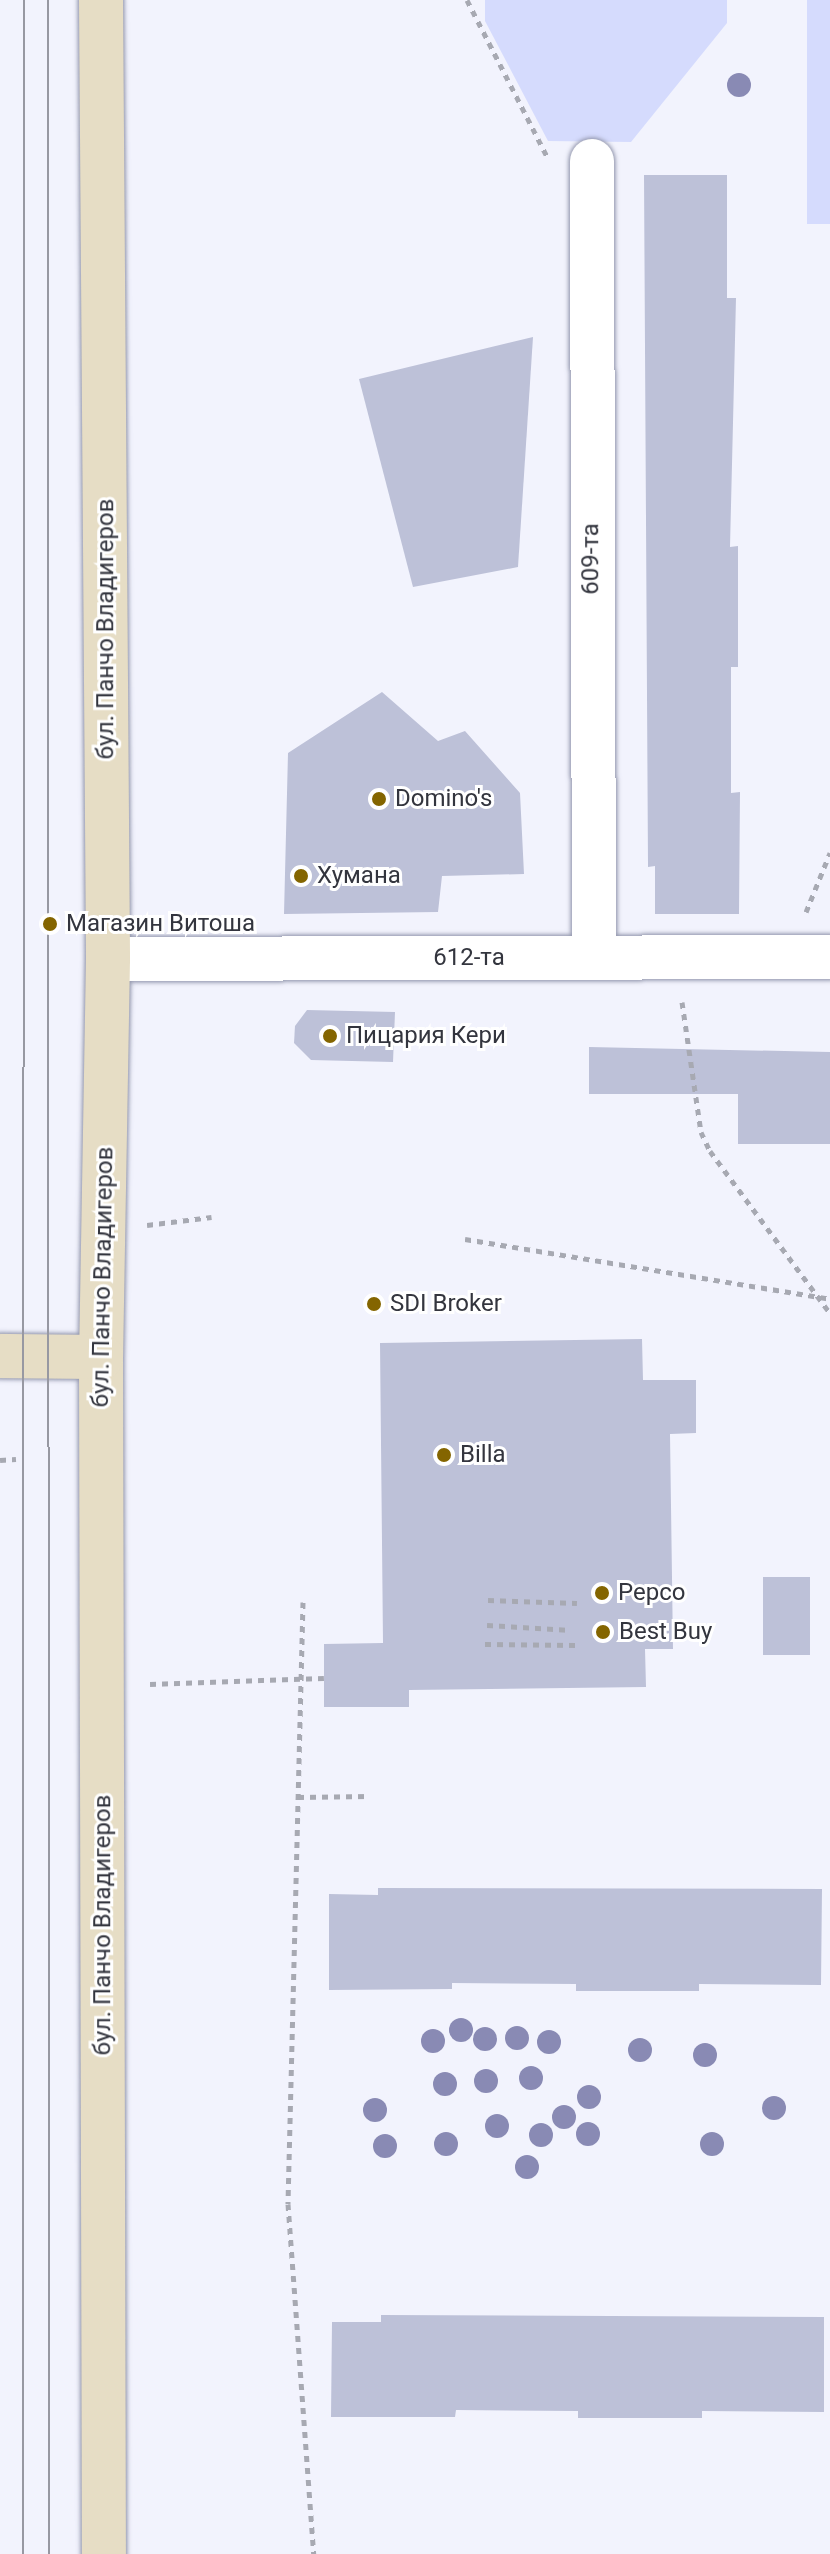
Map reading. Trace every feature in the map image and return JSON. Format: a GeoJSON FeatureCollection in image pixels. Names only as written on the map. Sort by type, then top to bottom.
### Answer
{"type":"FeatureCollection","features":[{"type":"Feature","properties":{"kind":"main road","name":"бул. Панчо Владигеров"},"geometry":{"type":"LineString","coordinates":[[101,0],[108,959],[101,1357],[104,2554]]}},
{"type":"Feature","properties":{"kind":"main road"},"geometry":{"type":"LineString","coordinates":[[0,1356],[101,1357]]}},
{"type":"Feature","properties":{"kind":"street","name":"609-та"},"geometry":{"type":"LineString","coordinates":[[571,162],[594,958]]}},
{"type":"Feature","properties":{"kind":"street","name":"612-та"},"geometry":{"type":"LineString","coordinates":[[108,959],[830,957]]}},
{"type":"Feature","properties":{"kind":"path"},"geometry":{"type":"LineString","coordinates":[[467,0],[571,162]]}},
{"type":"Feature","properties":{"kind":"path"},"geometry":{"type":"LineString","coordinates":[[787,958],[830,853]]}},
{"type":"Feature","properties":{"kind":"path"},"geometry":{"type":"LineString","coordinates":[[675,958],[701,1132],[710,1151],[826,1299],[830,1313]]}},
{"type":"Feature","properties":{"kind":"path"},"geometry":{"type":"LineString","coordinates":[[150,1225],[212,1217]]}},
{"type":"Feature","properties":{"kind":"path"},"geometry":{"type":"LineString","coordinates":[[465,1239],[826,1299]]}},
{"type":"Feature","properties":{"kind":"path"},"geometry":{"type":"LineString","coordinates":[[0,1460],[16,1459]]}},
{"type":"Feature","properties":{"kind":"path"},"geometry":{"type":"LineString","coordinates":[[488,1600],[577,1603]]}},
{"type":"Feature","properties":{"kind":"path"},"geometry":{"type":"LineString","coordinates":[[303,1602],[288,2204],[314,2554]]}},
{"type":"Feature","properties":{"kind":"path"},"geometry":{"type":"LineString","coordinates":[[487,1625],[571,1630]]}},
{"type":"Feature","properties":{"kind":"path"},"geometry":{"type":"LineString","coordinates":[[485,1644],[576,1645]]}},
{"type":"Feature","properties":{"kind":"path"},"geometry":{"type":"LineString","coordinates":[[150,1684],[324,1678]]}},
{"type":"Feature","properties":{"kind":"path"},"geometry":{"type":"LineString","coordinates":[[298,1797],[370,1796]]}},
{"type":"Feature","properties":{"kind":"shaded area"},"geometry":{"type":"Polygon","coordinates":[[[485,0],[727,0],[727,23],[631,142],[548,141],[485,21],[485,0]]]}},
{"type":"Feature","properties":{"kind":"shaded area"},"geometry":{"type":"Polygon","coordinates":[[[807,0],[830,0],[830,224],[807,224],[807,0]]]}},
{"type":"Feature","properties":{"kind":"building"},"geometry":{"type":"Polygon","coordinates":[[[644,175],[727,175],[727,298],[736,298],[730,547],[738,546],[738,667],[731,667],[731,793],[740,792],[739,914],[655,914],[655,866],[648,867],[644,175]]]}},
{"type":"Feature","properties":{"kind":"building"},"geometry":{"type":"Polygon","coordinates":[[[533,337],[518,567],[413,587],[359,379],[533,337]]]}},
{"type":"Feature","properties":{"kind":"building"},"geometry":{"type":"Polygon","coordinates":[[[382,692],[438,741],[465,731],[520,793],[524,874],[442,876],[438,912],[284,914],[288,753],[382,692]]]}},
{"type":"Feature","properties":{"kind":"building"},"geometry":{"type":"Polygon","coordinates":[[[307,1010],[395,1012],[393,1062],[311,1060],[294,1043],[295,1026],[307,1010]]]}},
{"type":"Feature","properties":{"kind":"building"},"geometry":{"type":"Polygon","coordinates":[[[589,1047],[830,1052],[830,1144],[738,1144],[738,1094],[589,1094],[589,1047]]]}},
{"type":"Feature","properties":{"kind":"building"},"geometry":{"type":"Polygon","coordinates":[[[642,1339],[643,1380],[696,1380],[696,1433],[670,1434],[673,1649],[645,1649],[646,1687],[409,1690],[409,1707],[324,1707],[324,1644],[383,1643],[380,1343],[642,1339]]]}},
{"type":"Feature","properties":{"kind":"building"},"geometry":{"type":"Polygon","coordinates":[[[763,1577],[810,1577],[810,1655],[763,1655],[763,1577]]]}},
{"type":"Feature","properties":{"kind":"building"},"geometry":{"type":"Polygon","coordinates":[[[378,1888],[822,1889],[821,1985],[699,1984],[699,1991],[576,1991],[576,1984],[452,1983],[452,1989],[329,1990],[329,1894],[378,1895],[378,1888]]]}},
{"type":"Feature","properties":{"kind":"building"},"geometry":{"type":"Polygon","coordinates":[[[381,2315],[824,2317],[824,2412],[702,2411],[702,2418],[578,2418],[578,2411],[456,2410],[455,2417],[331,2417],[332,2322],[381,2322],[381,2315]]]}},
{"type":"Feature","properties":{"kind":"tram line"},"geometry":{"type":"LineString","coordinates":[[23,2554],[24,0]]}},
{"type":"Feature","properties":{"kind":"tram line"},"geometry":{"type":"LineString","coordinates":[[48,0],[49,2554]]}},
{"type":"Feature","properties":{"kind":"place","name":"Domino's"},"geometry":{"type":"Point","coordinates":[379,799]}},
{"type":"Feature","properties":{"kind":"place","name":"Хумана"},"geometry":{"type":"Point","coordinates":[301,876]}},
{"type":"Feature","properties":{"kind":"place","name":"Магазин Витоша"},"geometry":{"type":"Point","coordinates":[50,924]}},
{"type":"Feature","properties":{"kind":"place","name":"Пицария Кери"},"geometry":{"type":"Point","coordinates":[330,1036]}},
{"type":"Feature","properties":{"kind":"place","name":"SDI Broker"},"geometry":{"type":"Point","coordinates":[374,1304]}},
{"type":"Feature","properties":{"kind":"place","name":"Billa"},"geometry":{"type":"Point","coordinates":[444,1455]}},
{"type":"Feature","properties":{"kind":"place","name":"Pepco"},"geometry":{"type":"Point","coordinates":[602,1593]}},
{"type":"Feature","properties":{"kind":"place","name":"Best Buy"},"geometry":{"type":"Point","coordinates":[603,1632]}}]}
